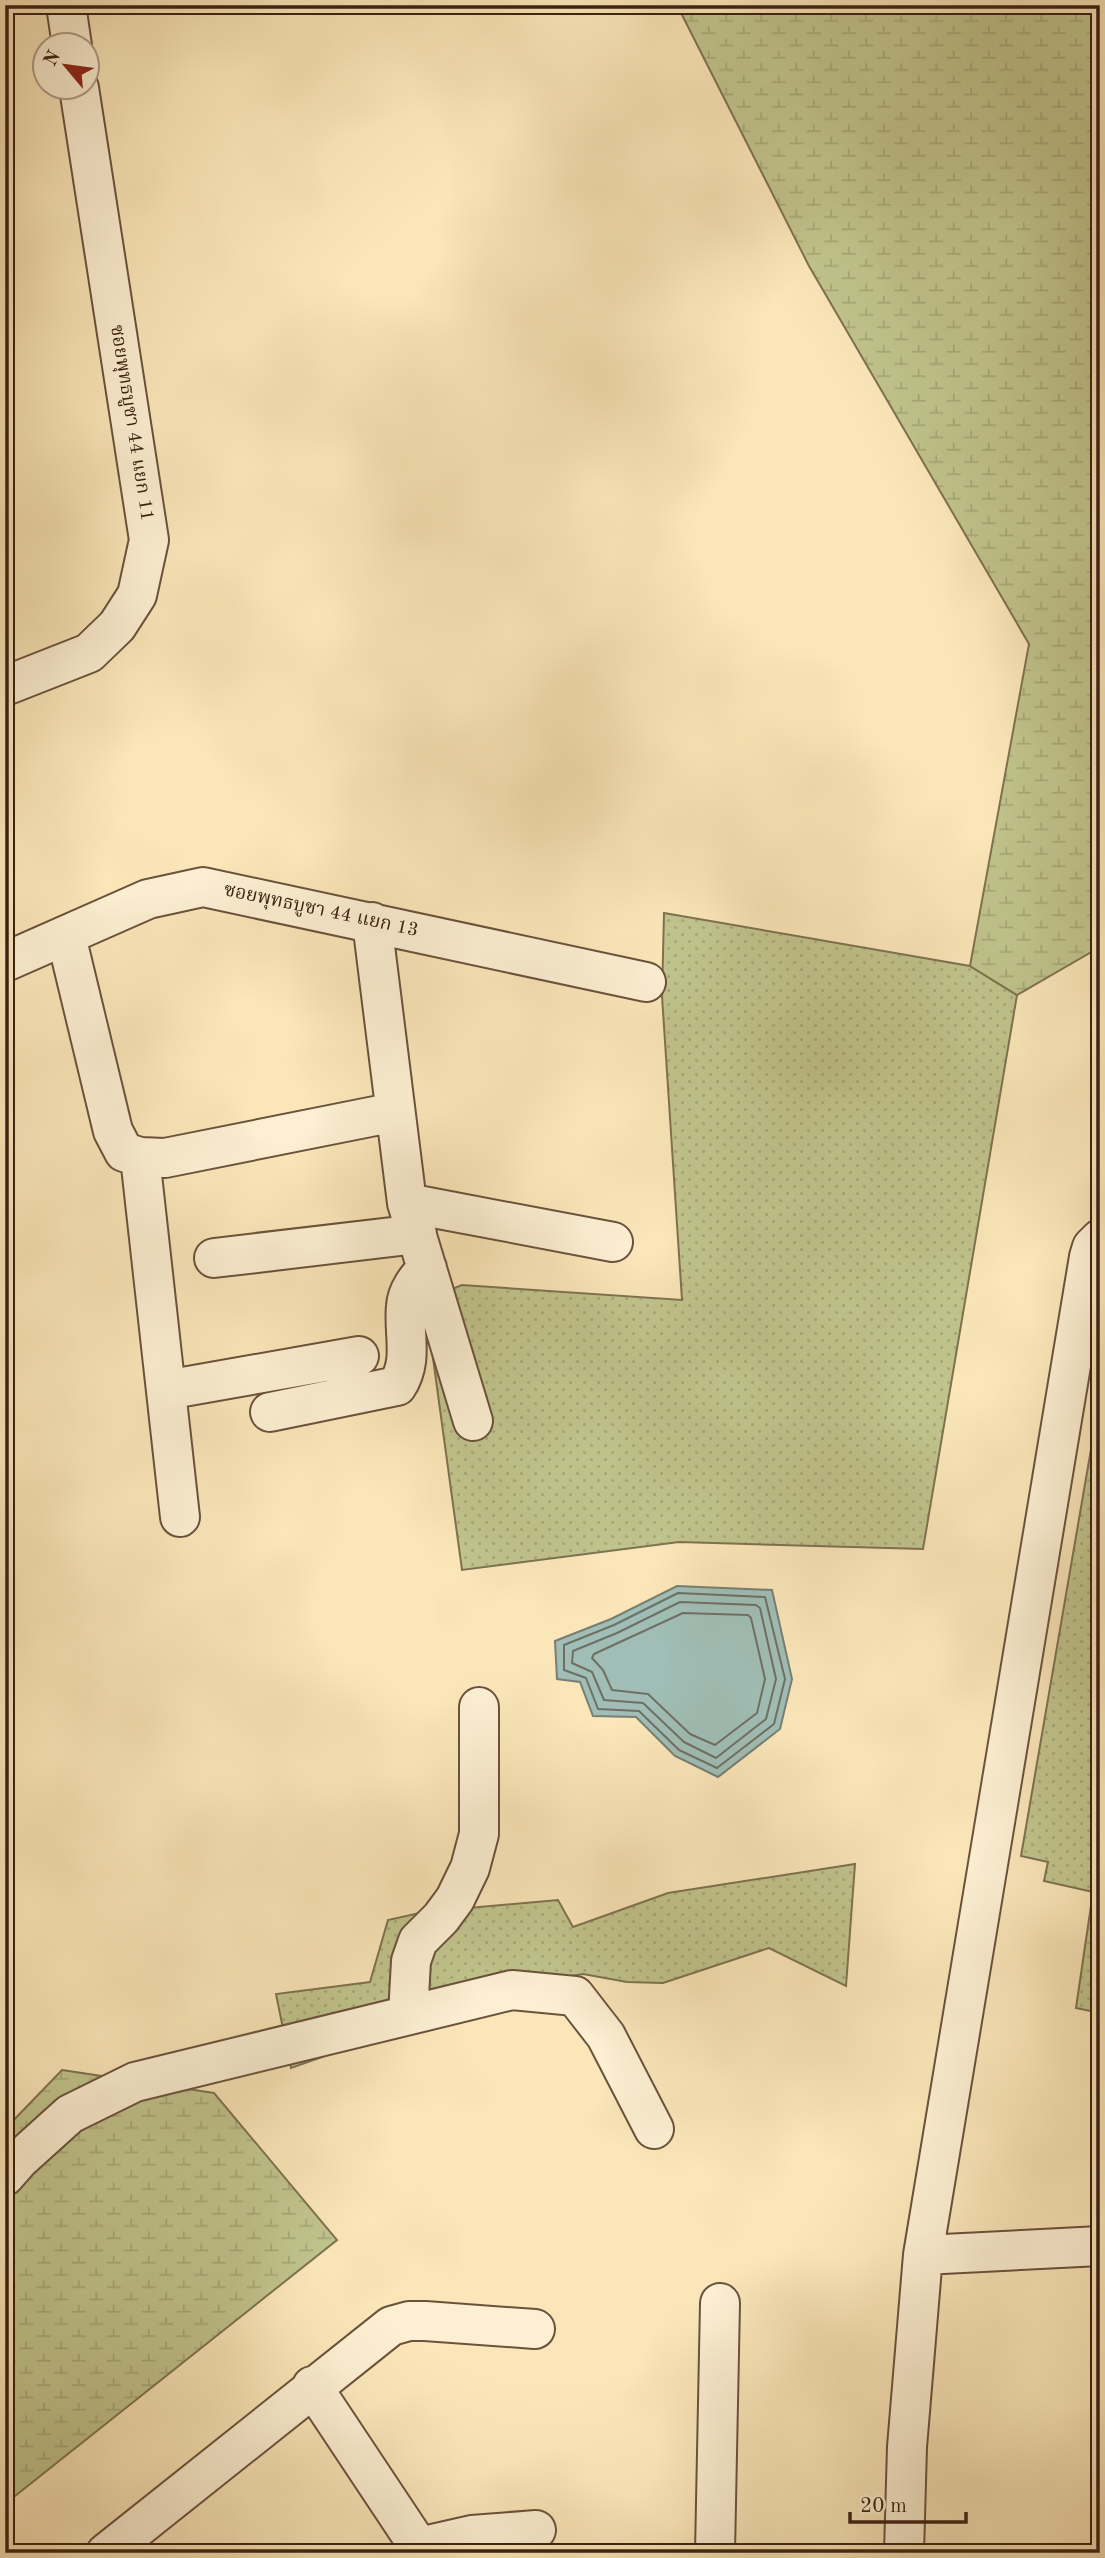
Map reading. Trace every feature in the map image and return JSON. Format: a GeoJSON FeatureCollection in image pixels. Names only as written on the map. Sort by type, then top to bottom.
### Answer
{"type":"FeatureCollection","features":[{"type":"Feature","properties":{"kind":"street"},"geometry":{"type":"LineString","coordinates":[[66,5],[70,32]]}},
{"type":"Feature","properties":{"kind":"street","name":"ซอยพุทธบูชา 44 แยก 11"},"geometry":{"type":"LineString","coordinates":[[5,686],[89,653],[117,626],[137,595],[149,540],[81,102]]}},
{"type":"Feature","properties":{"kind":"street","name":"ซอยพุทธบูชา 44 แยก 13"},"geometry":{"type":"LineString","coordinates":[[5,962],[148,899],[204,887],[646,982]]}},
{"type":"Feature","properties":{"kind":"street"},"geometry":{"type":"LineString","coordinates":[[372,922],[396,1112],[417,1235],[472,1421]]}},
{"type":"Feature","properties":{"kind":"street"},"geometry":{"type":"LineString","coordinates":[[66,936],[113,1131],[124,1152],[140,1157],[164,1158],[396,1112]]}},
{"type":"Feature","properties":{"kind":"street"},"geometry":{"type":"LineString","coordinates":[[140,1157],[180,1517]]}},
{"type":"Feature","properties":{"kind":"street"},"geometry":{"type":"LineString","coordinates":[[270,1412],[397,1386],[405,1374],[408,1345],[405,1304],[413,1285],[417,1235]]}},
{"type":"Feature","properties":{"kind":"street"},"geometry":{"type":"LineString","coordinates":[[214,1258],[417,1235],[612,1242]]}},
{"type":"Feature","properties":{"kind":"street"},"geometry":{"type":"LineString","coordinates":[[904,2553],[907,2446],[923,2255],[1089,1257],[1092,1247],[1100,1239]]}},
{"type":"Feature","properties":{"kind":"street"},"geometry":{"type":"LineString","coordinates":[[166,1390],[359,1356]]}},
{"type":"Feature","properties":{"kind":"street"},"geometry":{"type":"LineString","coordinates":[[408,2015],[411,1961],[418,1941],[455,1899],[470,1868],[479,1834],[479,1707]]}},
{"type":"Feature","properties":{"kind":"street"},"geometry":{"type":"LineString","coordinates":[[5,2176],[70,2114],[135,2082],[512,1990],[575,1996],[606,2036],[654,2129]]}},
{"type":"Feature","properties":{"kind":"street"},"geometry":{"type":"LineString","coordinates":[[923,2255],[1100,2246]]}},
{"type":"Feature","properties":{"kind":"street"},"geometry":{"type":"LineString","coordinates":[[715,2553],[720,2303]]}},
{"type":"Feature","properties":{"kind":"street"},"geometry":{"type":"LineString","coordinates":[[106,2553],[312,2386],[391,2326],[409,2321],[536,2329]]}},
{"type":"Feature","properties":{"kind":"street"},"geometry":{"type":"LineString","coordinates":[[312,2386],[416,2550],[472,2535],[536,2530]]}},
{"type":"Feature","properties":{"kind":"green space"},"geometry":{"type":"Polygon","coordinates":[[[677,5],[1100,5],[1100,947],[1017,995],[970,966],[1029,644],[809,266],[677,5]]]}},
{"type":"Feature","properties":{"kind":"green space"},"geometry":{"type":"Polygon","coordinates":[[[664,913],[970,966],[1017,995],[923,1549],[679,1542],[462,1570],[425,1300],[462,1285],[682,1300],[662,996],[664,913]]]}},
{"type":"Feature","properties":{"kind":"green space"},"geometry":{"type":"Polygon","coordinates":[[[1100,1397],[1100,2013],[1076,2008],[1093,1892],[1044,1881],[1048,1862],[1021,1856],[1100,1397]]]}},
{"type":"Feature","properties":{"kind":"green space"},"geometry":{"type":"Polygon","coordinates":[[[855,1864],[846,1986],[769,1948],[663,1983],[627,1982],[583,1974],[535,1982],[291,2068],[276,1994],[370,1982],[388,1920],[424,1912],[558,1900],[573,1927],[668,1893],[855,1864]]]}},
{"type":"Feature","properties":{"kind":"green space"},"geometry":{"type":"Polygon","coordinates":[[[62,2070],[214,2093],[337,2240],[5,2504],[5,2129],[62,2070]]]}},
{"type":"Feature","properties":{"kind":"water"},"geometry":{"type":"Polygon","coordinates":[[[677,1586],[772,1590],[792,1679],[780,1729],[718,1777],[675,1756],[636,1717],[593,1716],[580,1682],[557,1679],[555,1641],[611,1619],[677,1586]]]}}]}
